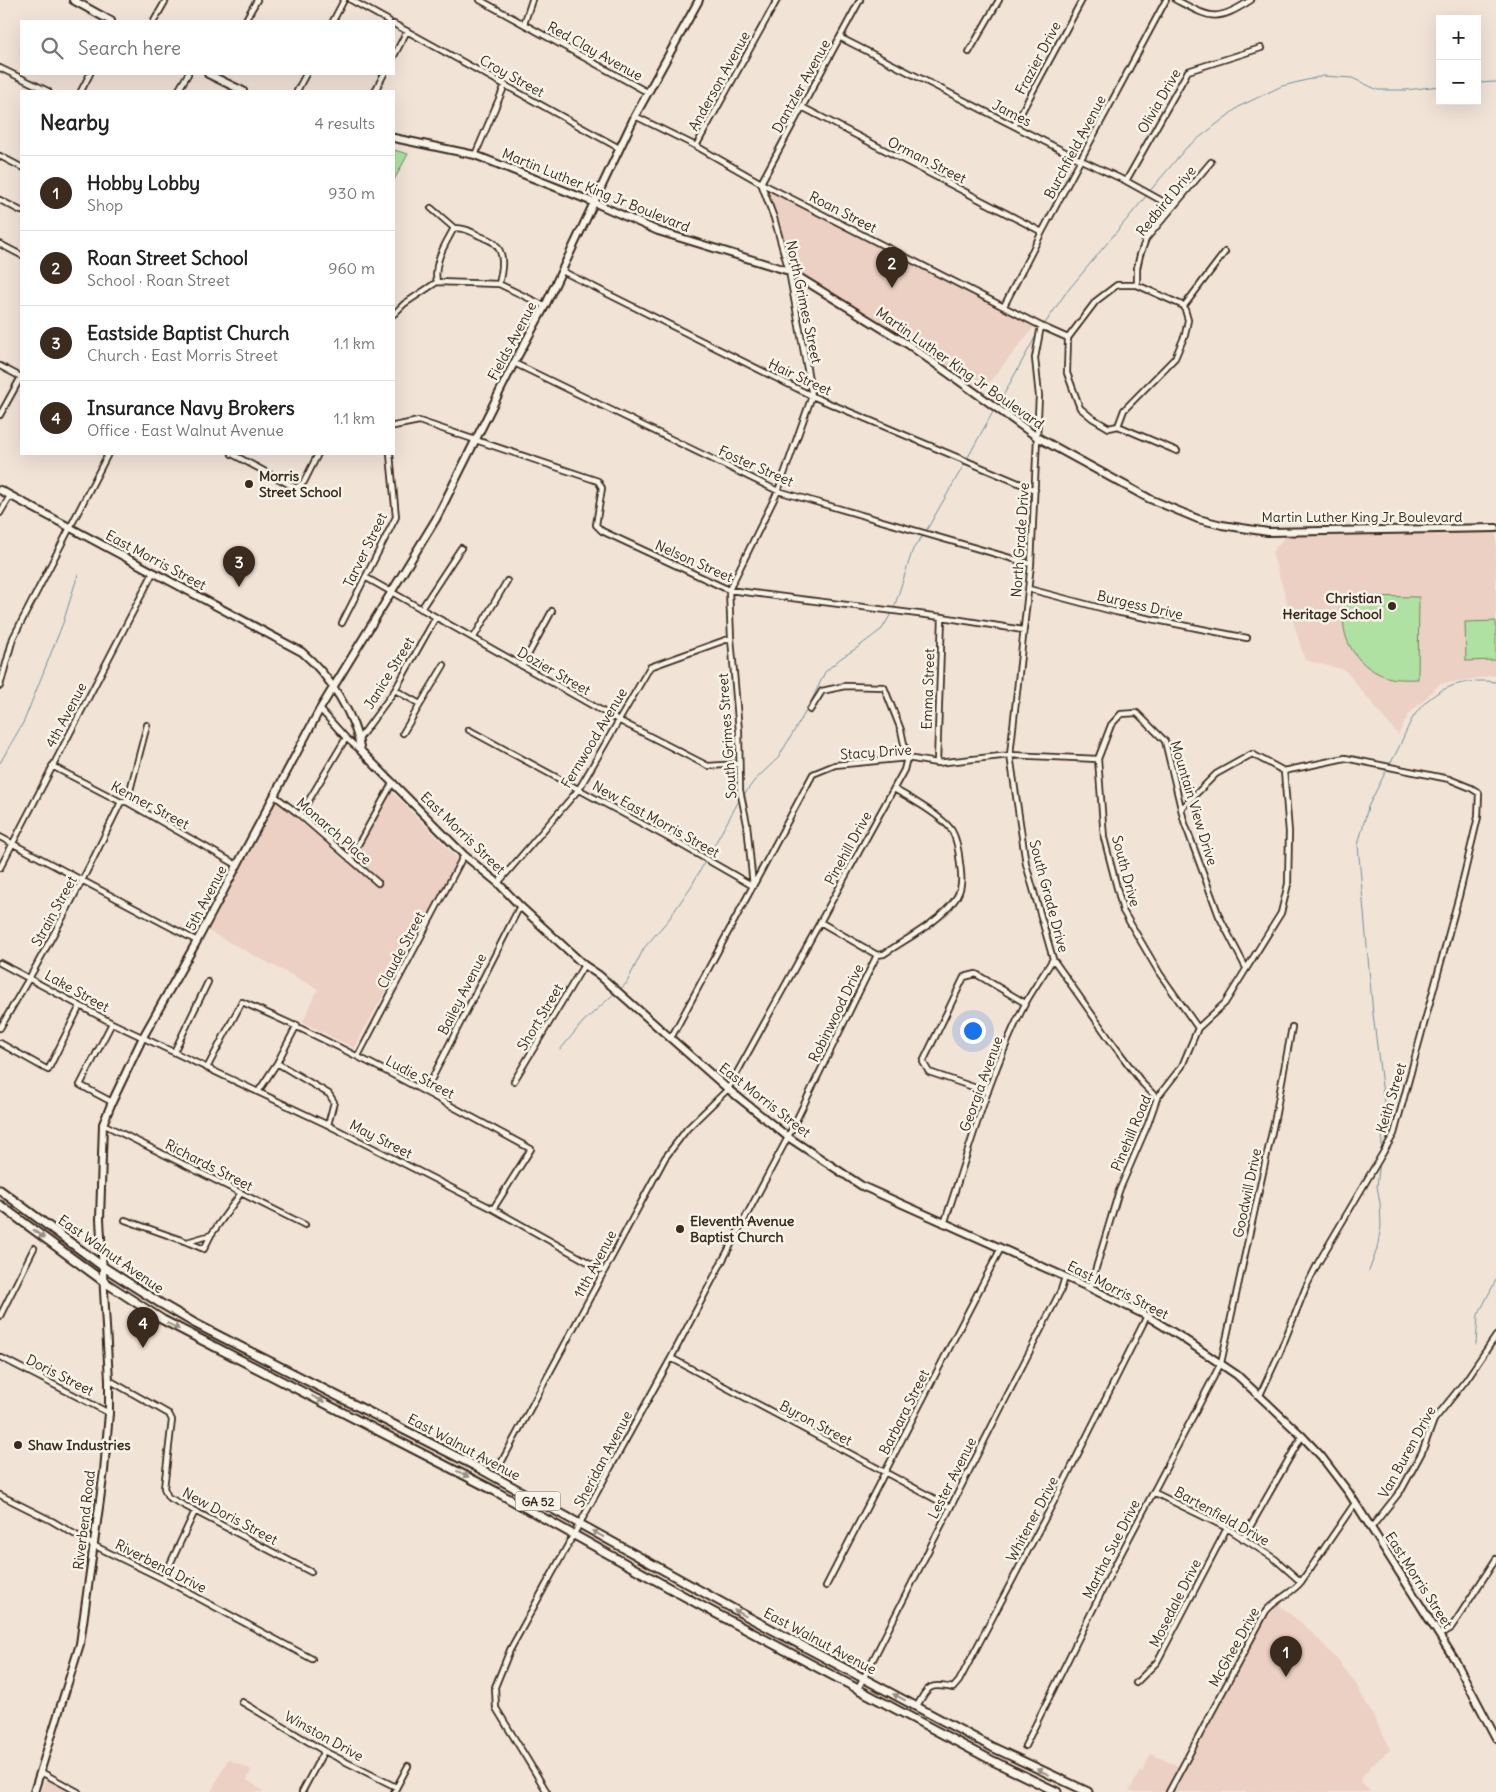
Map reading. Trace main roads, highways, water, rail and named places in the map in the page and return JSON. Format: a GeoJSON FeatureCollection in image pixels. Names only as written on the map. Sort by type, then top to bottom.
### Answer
{"type":"FeatureCollection","features":[{"type":"Feature","properties":{"kind":"main road","name":"East Walnut Avenue"},"geometry":{"type":"LineString","coordinates":[[0,1190],[102,1266],[196,1324],[475,1466],[863,1678],[1024,1763],[1088,1792]]}},
{"type":"Feature","properties":{"kind":"main road","name":"East Walnut Avenue"},"geometry":{"type":"LineString","coordinates":[[0,1205],[103,1281],[163,1320],[495,1491],[858,1689],[993,1761],[1057,1792]]}},
{"type":"Feature","properties":{"kind":"main road"},"geometry":{"type":"LineString","coordinates":[[392,1437],[398,1426]]}},
{"type":"Feature","properties":{"kind":"waterway"},"geometry":{"type":"LineString","coordinates":[[1149,192],[1186,148],[1240,106],[1282,86],[1323,76],[1352,78],[1378,90],[1406,90],[1436,86]]}},
{"type":"Feature","properties":{"kind":"waterway"},"geometry":{"type":"LineString","coordinates":[[1481,83],[1496,82]]}},
{"type":"Feature","properties":{"kind":"waterway"},"geometry":{"type":"LineString","coordinates":[[1044,325],[1065,294],[1147,195]]}},
{"type":"Feature","properties":{"kind":"waterway"},"geometry":{"type":"LineString","coordinates":[[998,405],[1037,334]]}},
{"type":"Feature","properties":{"kind":"waterway"},"geometry":{"type":"LineString","coordinates":[[967,459],[994,410]]}},
{"type":"Feature","properties":{"kind":"waterway"},"geometry":{"type":"LineString","coordinates":[[926,531],[965,463]]}},
{"type":"Feature","properties":{"kind":"waterway"},"geometry":{"type":"LineString","coordinates":[[894,608],[913,549],[924,534]]}},
{"type":"Feature","properties":{"kind":"waterway"},"geometry":{"type":"LineString","coordinates":[[0,763],[24,721],[63,623],[78,574]]}},
{"type":"Feature","properties":{"kind":"waterway"},"geometry":{"type":"LineString","coordinates":[[743,796],[754,781],[778,758],[809,706],[825,672],[841,658],[882,629],[892,612]]}},
{"type":"Feature","properties":{"kind":"waterway"},"geometry":{"type":"LineString","coordinates":[[1389,765],[1417,712],[1435,694],[1458,684],[1483,681],[1496,682]]}},
{"type":"Feature","properties":{"kind":"waterway"},"geometry":{"type":"LineString","coordinates":[[1381,1152],[1385,1110],[1373,1014],[1358,845],[1368,807],[1387,769]]}},
{"type":"Feature","properties":{"kind":"waterway"},"geometry":{"type":"LineString","coordinates":[[620,989],[626,984],[644,948],[669,919],[692,885],[740,799]]}},
{"type":"Feature","properties":{"kind":"waterway"},"geometry":{"type":"LineString","coordinates":[[560,1050],[583,1022],[615,993]]}},
{"type":"Feature","properties":{"kind":"waterway"},"geometry":{"type":"LineString","coordinates":[[1369,1271],[1377,1249],[1381,1226],[1377,1186],[1380,1161]]}},
{"type":"Feature","properties":{"kind":"waterway"},"geometry":{"type":"LineString","coordinates":[[1476,1344],[1478,1315],[1496,1280]]}},
{"type":"Feature","properties":{"kind":"place","name":"Roan Street School"},"geometry":{"type":"Point","coordinates":[892,288]}},
{"type":"Feature","properties":{"kind":"place","name":"Morris Street School"},"geometry":{"type":"Point","coordinates":[249,484]}},
{"type":"Feature","properties":{"kind":"place","name":"Eastside Baptist Church"},"geometry":{"type":"Point","coordinates":[239,587]}},
{"type":"Feature","properties":{"kind":"place","name":"Christian Heritage School"},"geometry":{"type":"Point","coordinates":[1392,606]}},
{"type":"Feature","properties":{"kind":"place","name":"Eleventh Avenue Baptist Church"},"geometry":{"type":"Point","coordinates":[680,1229]}},
{"type":"Feature","properties":{"kind":"place","name":"Insurance Navy Brokers"},"geometry":{"type":"Point","coordinates":[143,1348]}},
{"type":"Feature","properties":{"kind":"place","name":"Shaw Industries"},"geometry":{"type":"Point","coordinates":[18,1445]}},
{"type":"Feature","properties":{"kind":"place","name":"Hobby Lobby"},"geometry":{"type":"Point","coordinates":[1286,1677]}}]}
